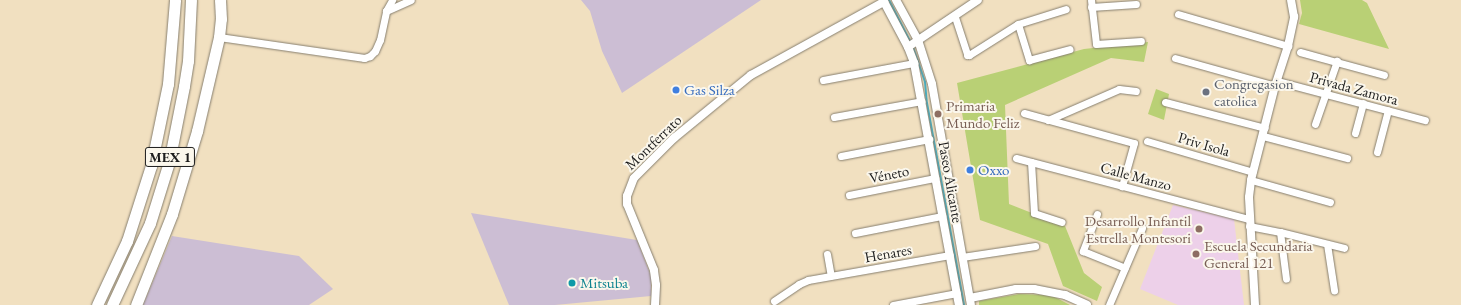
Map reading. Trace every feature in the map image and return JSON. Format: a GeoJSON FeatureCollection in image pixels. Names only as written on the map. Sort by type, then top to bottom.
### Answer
{"type":"FeatureCollection","features":[{"type":"Feature","properties":{"kind":"highway","name":"MEX 1"},"geometry":{"type":"LineString","coordinates":[[97,305],[127,241],[151,166],[168,84],[175,0]]}},
{"type":"Feature","properties":{"kind":"highway","name":"MEX 1"},"geometry":{"type":"LineString","coordinates":[[112,305],[150,223],[169,162],[185,80],[191,0]]}},
{"type":"Feature","properties":{"kind":"highway"},"geometry":{"type":"LineString","coordinates":[[136,305],[172,214],[197,131],[219,37],[222,19],[220,0]]}},
{"type":"Feature","properties":{"kind":"street"},"geometry":{"type":"LineString","coordinates":[[219,37],[364,58],[370,56],[375,51],[380,40],[386,11],[392,0]]}},
{"type":"Feature","properties":{"kind":"street"},"geometry":{"type":"LineString","coordinates":[[386,11],[411,0]]}},
{"type":"Feature","properties":{"kind":"street","name":"Paseo Alicante"},"geometry":{"type":"LineString","coordinates":[[896,0],[918,40],[932,84],[970,301]]}},
{"type":"Feature","properties":{"kind":"street"},"geometry":{"type":"LineString","coordinates":[[908,46],[955,17],[978,0]]}},
{"type":"Feature","properties":{"kind":"street"},"geometry":{"type":"LineString","coordinates":[[1255,305],[1249,222],[1252,176],[1276,83],[1288,46],[1294,18],[1291,0]]}},
{"type":"Feature","properties":{"kind":"street","name":"Paseo Alicante"},"geometry":{"type":"LineString","coordinates":[[884,1],[908,46],[914,63],[958,299]]}},
{"type":"Feature","properties":{"kind":"street","name":"Montferrato"},"geometry":{"type":"LineString","coordinates":[[655,305],[656,285],[654,270],[630,213],[626,196],[629,186],[646,164],[716,103],[751,75],[884,1]]}},
{"type":"Feature","properties":{"kind":"street"},"geometry":{"type":"LineString","coordinates":[[1136,4],[1091,3],[1096,44],[1141,41]]}},
{"type":"Feature","properties":{"kind":"street"},"geometry":{"type":"LineString","coordinates":[[955,17],[968,55],[1018,24],[1066,9]]}},
{"type":"Feature","properties":{"kind":"street"},"geometry":{"type":"LineString","coordinates":[[1178,14],[1288,46]]}},
{"type":"Feature","properties":{"kind":"street"},"geometry":{"type":"LineString","coordinates":[[1018,24],[1029,60],[1070,49]]}},
{"type":"Feature","properties":{"kind":"street","name":"Privada Zamora"},"geometry":{"type":"LineString","coordinates":[[1300,52],[1384,75]]}},
{"type":"Feature","properties":{"kind":"street","name":"Privada Zamora"},"geometry":{"type":"LineString","coordinates":[[1175,58],[1276,83],[1326,93],[1425,120]]}},
{"type":"Feature","properties":{"kind":"street"},"geometry":{"type":"LineString","coordinates":[[1315,124],[1337,62]]}},
{"type":"Feature","properties":{"kind":"street"},"geometry":{"type":"LineString","coordinates":[[823,80],[914,63]]}},
{"type":"Feature","properties":{"kind":"street"},"geometry":{"type":"LineString","coordinates":[[1048,120],[1118,89],[1136,91]]}},
{"type":"Feature","properties":{"kind":"street"},"geometry":{"type":"LineString","coordinates":[[834,117],[922,101]]}},
{"type":"Feature","properties":{"kind":"street"},"geometry":{"type":"LineString","coordinates":[[1165,102],[1347,158]]}},
{"type":"Feature","properties":{"kind":"street"},"geometry":{"type":"LineString","coordinates":[[1355,133],[1363,103]]}},
{"type":"Feature","properties":{"kind":"street"},"geometry":{"type":"LineString","coordinates":[[1377,152],[1388,110]]}},
{"type":"Feature","properties":{"kind":"street"},"geometry":{"type":"LineString","coordinates":[[1024,113],[1134,143],[1122,186]]}},
{"type":"Feature","properties":{"kind":"street"},"geometry":{"type":"LineString","coordinates":[[841,156],[929,139]]}},
{"type":"Feature","properties":{"kind":"street","name":"Priv Isola"},"geometry":{"type":"LineString","coordinates":[[1147,141],[1330,202]]}},
{"type":"Feature","properties":{"kind":"street","name":"Calle Manzo"},"geometry":{"type":"LineString","coordinates":[[1016,158],[1122,186],[1280,232],[1344,248]]}},
{"type":"Feature","properties":{"kind":"street"},"geometry":{"type":"LineString","coordinates":[[1031,162],[1034,213],[1062,222]]}},
{"type":"Feature","properties":{"kind":"street","name":"Véneto"},"geometry":{"type":"LineString","coordinates":[[849,195],[935,178]]}},
{"type":"Feature","properties":{"kind":"street"},"geometry":{"type":"LineString","coordinates":[[1097,214],[1083,251],[1125,268]]}},
{"type":"Feature","properties":{"kind":"street"},"geometry":{"type":"LineString","coordinates":[[855,233],[942,216]]}},
{"type":"Feature","properties":{"kind":"street"},"geometry":{"type":"LineString","coordinates":[[1109,305],[1142,228]]}},
{"type":"Feature","properties":{"kind":"street"},"geometry":{"type":"LineString","coordinates":[[1280,232],[1286,280]]}},
{"type":"Feature","properties":{"kind":"street"},"geometry":{"type":"LineString","coordinates":[[1327,244],[1334,290]]}},
{"type":"Feature","properties":{"kind":"street"},"geometry":{"type":"LineString","coordinates":[[962,257],[1035,246]]}},
{"type":"Feature","properties":{"kind":"street"},"geometry":{"type":"LineString","coordinates":[[827,254],[831,276]]}},
{"type":"Feature","properties":{"kind":"street","name":"Henares"},"geometry":{"type":"LineString","coordinates":[[774,301],[803,281],[950,255]]}},
{"type":"Feature","properties":{"kind":"street"},"geometry":{"type":"LineString","coordinates":[[893,305],[958,299],[970,301],[1016,290],[1034,289],[1058,293],[1076,303],[1087,305]]}},
{"type":"Feature","properties":{"kind":"shaded area"},"geometry":{"type":"Polygon","coordinates":[[[581,0],[761,0],[622,93],[602,51],[590,11],[581,0]]]}},
{"type":"Feature","properties":{"kind":"shaded area","name":"Escuela Secundaria General 121"},"geometry":{"type":"Polygon","coordinates":[[[1173,205],[1234,219],[1244,305],[1178,305],[1140,289],[1173,205]]]}},
{"type":"Feature","properties":{"kind":"shaded area"},"geometry":{"type":"Polygon","coordinates":[[[471,213],[637,240],[651,276],[651,296],[555,305],[509,305],[471,213]]]}},
{"type":"Feature","properties":{"kind":"shaded area"},"geometry":{"type":"Polygon","coordinates":[[[172,236],[299,256],[333,289],[309,305],[143,305],[172,236]]]}},
{"type":"Feature","properties":{"kind":"green space"},"geometry":{"type":"Polygon","coordinates":[[[1300,0],[1362,0],[1367,3],[1389,49],[1299,24],[1302,13],[1300,0]]]}},
{"type":"Feature","properties":{"kind":"green space"},"geometry":{"type":"Polygon","coordinates":[[[1148,42],[1144,62],[1111,58],[1005,105],[1009,204],[1065,226],[1084,273],[1102,287],[1097,301],[1063,286],[1048,244],[980,220],[957,83],[1084,49],[1148,42]]]}},
{"type":"Feature","properties":{"kind":"green space"},"geometry":{"type":"Polygon","coordinates":[[[1156,89],[1169,94],[1164,120],[1148,114],[1156,89]]]}},
{"type":"Feature","properties":{"kind":"green space"},"geometry":{"type":"Polygon","coordinates":[[[1019,294],[1051,295],[1070,305],[979,305],[979,301],[1019,294]]]}},
{"type":"Feature","properties":{"kind":"waterway"},"geometry":{"type":"LineString","coordinates":[[889,0],[911,43]]}},
{"type":"Feature","properties":{"kind":"waterway"},"geometry":{"type":"LineString","coordinates":[[913,47],[925,82],[927,103],[964,305]]}},
{"type":"Feature","properties":{"kind":"place","name":"Gas Silza"},"geometry":{"type":"Point","coordinates":[676,90]}},
{"type":"Feature","properties":{"kind":"place","name":"Congregasion catolica"},"geometry":{"type":"Point","coordinates":[1206,92]}},
{"type":"Feature","properties":{"kind":"place","name":"Primaria Mundo Feliz"},"geometry":{"type":"Point","coordinates":[938,114]}},
{"type":"Feature","properties":{"kind":"place","name":"Oxxo"},"geometry":{"type":"Point","coordinates":[970,170]}},
{"type":"Feature","properties":{"kind":"place","name":"Desarrollo Infantil Estrella Montesori"},"geometry":{"type":"Point","coordinates":[1199,229]}},
{"type":"Feature","properties":{"kind":"place","name":"Escuela Secundaria General 121"},"geometry":{"type":"Point","coordinates":[1196,254]}},
{"type":"Feature","properties":{"kind":"place","name":"Mitsuba"},"geometry":{"type":"Point","coordinates":[572,283]}}]}
